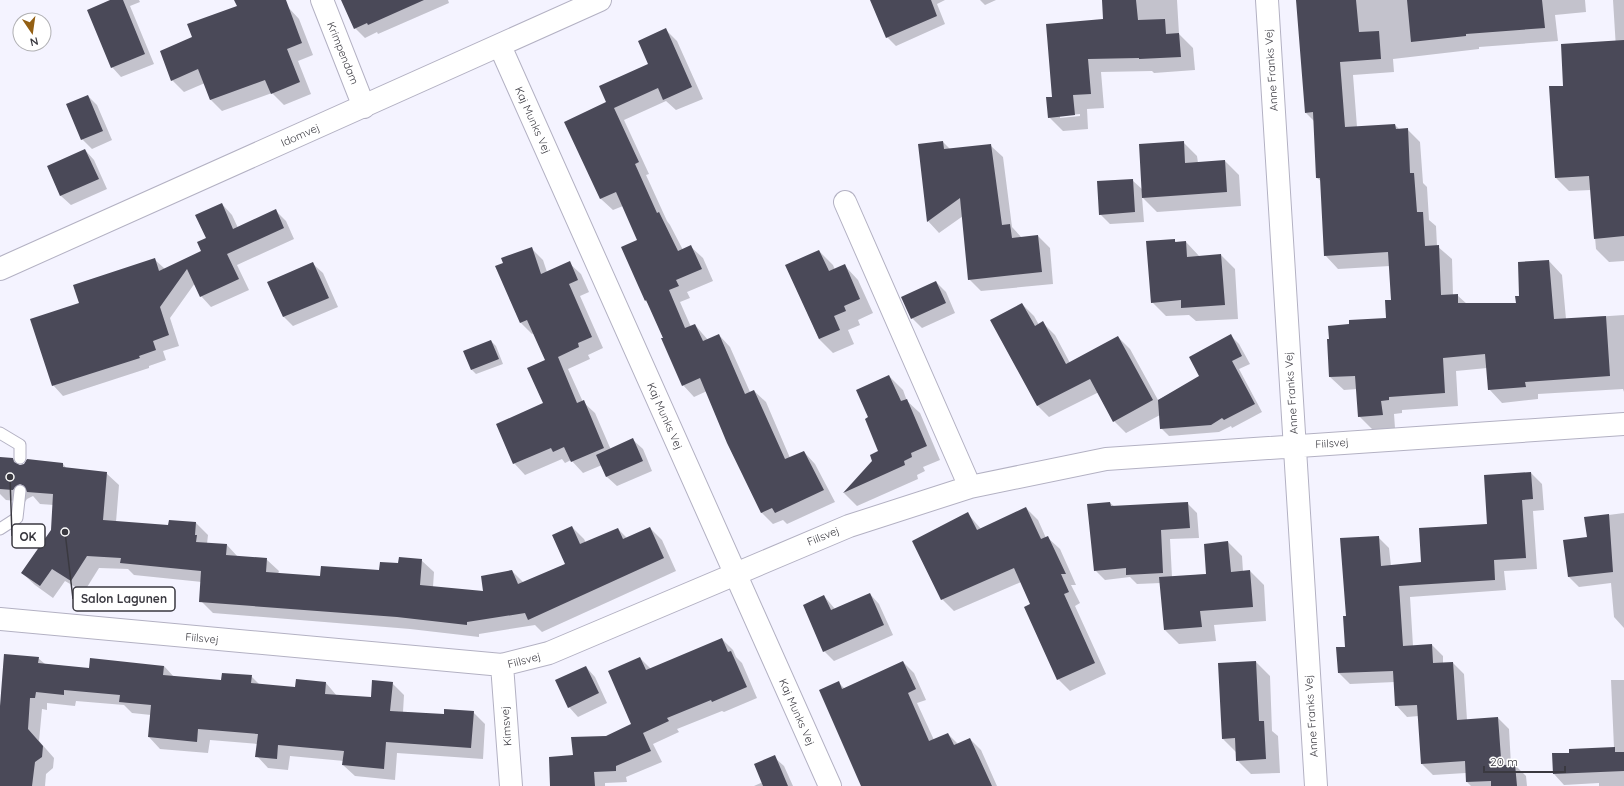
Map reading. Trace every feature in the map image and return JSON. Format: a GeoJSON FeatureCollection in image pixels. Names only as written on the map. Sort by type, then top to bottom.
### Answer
{"type":"FeatureCollection","features":[{"type":"Feature","properties":{"kind":"street","name":"Krimpendam"},"geometry":{"type":"LineString","coordinates":[[322,0],[364,107]]}},
{"type":"Feature","properties":{"kind":"street","name":"Idomvej"},"geometry":{"type":"LineString","coordinates":[[0,269],[600,0]]}},
{"type":"Feature","properties":{"kind":"street","name":"Anne Franks Vej"},"geometry":{"type":"LineString","coordinates":[[1267,0],[1316,786]]}},
{"type":"Feature","properties":{"kind":"street","name":"Kaj Munks Vej"},"geometry":{"type":"LineString","coordinates":[[500,46],[830,786]]}},
{"type":"Feature","properties":{"kind":"street"},"geometry":{"type":"LineString","coordinates":[[845,202],[970,487]]}},
{"type":"Feature","properties":{"kind":"street","name":"Fiilsvej"},"geometry":{"type":"LineString","coordinates":[[0,619],[502,665],[548,653],[849,526],[970,487],[1106,459],[1294,445],[1624,424]]}},
{"type":"Feature","properties":{"kind":"street","name":"Kimsvej"},"geometry":{"type":"LineString","coordinates":[[502,665],[511,786]]}},
{"type":"Feature","properties":{"kind":"lane"},"geometry":{"type":"LineString","coordinates":[[0,433],[20,445],[20,458]]}},
{"type":"Feature","properties":{"kind":"lane"},"geometry":{"type":"LineString","coordinates":[[0,529],[17,518],[20,491]]}},
{"type":"Feature","properties":{"kind":"building"},"geometry":{"type":"Polygon","coordinates":[[[110,0],[123,0],[145,54],[111,68],[87,10],[110,0]]]}},
{"type":"Feature","properties":{"kind":"building"},"geometry":{"type":"Polygon","coordinates":[[[234,0],[286,0],[302,43],[287,49],[300,82],[271,94],[265,80],[210,100],[198,69],[171,81],[160,51],[192,37],[187,24],[237,6],[234,0]]]}},
{"type":"Feature","properties":{"kind":"building"},"geometry":{"type":"Polygon","coordinates":[[[341,0],[424,0],[368,25],[367,23],[354,29],[341,0]]]}},
{"type":"Feature","properties":{"kind":"building"},"geometry":{"type":"Polygon","coordinates":[[[870,0],[931,0],[937,16],[886,38],[870,0]]]}},
{"type":"Feature","properties":{"kind":"building"},"geometry":{"type":"Polygon","coordinates":[[[1102,0],[1136,0],[1138,20],[1165,19],[1166,34],[1179,33],[1181,57],[1088,59],[1091,94],[1073,95],[1075,115],[1048,118],[1046,97],[1052,97],[1046,24],[1103,19],[1102,0]]]}},
{"type":"Feature","properties":{"kind":"building"},"geometry":{"type":"Polygon","coordinates":[[[1296,0],[1356,0],[1359,32],[1379,31],[1381,59],[1340,62],[1345,127],[1395,124],[1396,129],[1408,128],[1410,173],[1414,173],[1417,212],[1423,212],[1425,246],[1439,245],[1441,295],[1458,294],[1458,303],[1516,303],[1515,296],[1519,296],[1518,262],[1549,260],[1554,319],[1606,316],[1610,376],[1525,382],[1526,387],[1488,390],[1485,354],[1443,358],[1445,393],[1389,397],[1389,400],[1381,401],[1383,415],[1358,417],[1355,376],[1329,377],[1327,339],[1329,339],[1328,326],[1349,324],[1349,320],[1386,318],[1385,300],[1391,300],[1388,252],[1324,256],[1320,178],[1316,178],[1313,112],[1305,113],[1296,0]]]}},
{"type":"Feature","properties":{"kind":"building"},"geometry":{"type":"Polygon","coordinates":[[[1407,0],[1542,0],[1545,28],[1466,34],[1466,36],[1411,42],[1407,0]]]}},
{"type":"Feature","properties":{"kind":"building"},"geometry":{"type":"Polygon","coordinates":[[[666,28],[692,87],[663,100],[658,88],[614,108],[639,162],[635,164],[657,213],[659,212],[678,251],[691,245],[702,269],[676,280],[679,286],[669,290],[685,328],[695,324],[703,341],[719,334],[745,394],[754,390],[785,459],[804,451],[824,490],[775,513],[772,508],[761,513],[727,443],[700,378],[682,386],[661,338],[663,338],[621,247],[637,240],[616,192],[600,199],[564,122],[606,102],[599,86],[648,64],[638,41],[666,28]]]}},
{"type":"Feature","properties":{"kind":"building"},"geometry":{"type":"Polygon","coordinates":[[[1624,40],[1624,236],[1594,239],[1589,176],[1555,178],[1549,86],[1563,86],[1561,44],[1624,40]]]}},
{"type":"Feature","properties":{"kind":"building"},"geometry":{"type":"Polygon","coordinates":[[[88,95],[103,131],[81,140],[66,104],[88,95]]]}},
{"type":"Feature","properties":{"kind":"building"},"geometry":{"type":"Polygon","coordinates":[[[943,141],[944,149],[991,144],[1002,225],[1010,224],[1012,238],[1038,235],[1042,272],[968,280],[960,198],[927,222],[918,144],[943,141]]]}},
{"type":"Feature","properties":{"kind":"building"},"geometry":{"type":"Polygon","coordinates":[[[1184,141],[1185,163],[1225,160],[1227,192],[1142,198],[1139,144],[1184,141]]]}},
{"type":"Feature","properties":{"kind":"building"},"geometry":{"type":"Polygon","coordinates":[[[85,149],[99,179],[60,196],[47,166],[85,149]]]}},
{"type":"Feature","properties":{"kind":"building"},"geometry":{"type":"Polygon","coordinates":[[[1133,179],[1135,212],[1099,215],[1097,181],[1133,179]]]}},
{"type":"Feature","properties":{"kind":"building"},"geometry":{"type":"Polygon","coordinates":[[[222,203],[233,229],[276,209],[284,228],[227,254],[239,279],[200,297],[187,269],[160,307],[169,335],[153,341],[156,350],[139,356],[140,358],[52,386],[30,319],[79,303],[73,285],[155,258],[159,271],[201,251],[197,242],[206,238],[195,215],[222,203]]]}},
{"type":"Feature","properties":{"kind":"building"},"geometry":{"type":"Polygon","coordinates":[[[1175,239],[1175,242],[1186,241],[1187,257],[1221,254],[1225,305],[1181,308],[1181,300],[1151,303],[1146,241],[1175,239]]]}},
{"type":"Feature","properties":{"kind":"building"},"geometry":{"type":"Polygon","coordinates":[[[532,247],[541,274],[570,261],[578,280],[569,284],[592,337],[578,343],[579,347],[558,357],[577,403],[584,400],[604,448],[571,462],[564,447],[553,452],[551,448],[513,464],[496,424],[543,403],[527,368],[545,360],[527,320],[520,323],[495,266],[503,263],[501,258],[532,247]]]}},
{"type":"Feature","properties":{"kind":"building"},"geometry":{"type":"Polygon","coordinates":[[[819,250],[829,271],[845,264],[860,299],[844,306],[846,311],[834,316],[840,330],[819,339],[785,265],[819,250]]]}},
{"type":"Feature","properties":{"kind":"building"},"geometry":{"type":"Polygon","coordinates":[[[313,262],[329,298],[283,317],[267,282],[313,262]]]}},
{"type":"Feature","properties":{"kind":"building"},"geometry":{"type":"Polygon","coordinates":[[[936,281],[946,303],[911,319],[901,297],[936,281]]]}},
{"type":"Feature","properties":{"kind":"building"},"geometry":{"type":"Polygon","coordinates":[[[1022,303],[1035,326],[1043,321],[1066,364],[1118,336],[1153,400],[1113,422],[1090,379],[1037,406],[990,320],[1022,303]]]}},
{"type":"Feature","properties":{"kind":"building"},"geometry":{"type":"Polygon","coordinates":[[[1231,334],[1242,356],[1232,361],[1255,404],[1224,420],[1222,418],[1211,425],[1160,429],[1158,400],[1199,376],[1189,357],[1231,334]]]}},
{"type":"Feature","properties":{"kind":"building"},"geometry":{"type":"Polygon","coordinates":[[[491,340],[499,359],[471,370],[463,351],[491,340]]]}},
{"type":"Feature","properties":{"kind":"building"},"geometry":{"type":"Polygon","coordinates":[[[889,375],[901,401],[907,399],[927,446],[911,453],[912,457],[904,461],[905,465],[843,493],[872,461],[870,455],[878,451],[865,419],[868,417],[856,390],[889,375]]]}},
{"type":"Feature","properties":{"kind":"building"},"geometry":{"type":"Polygon","coordinates":[[[633,438],[643,461],[606,477],[596,455],[633,438]]]}},
{"type":"Feature","properties":{"kind":"building"},"geometry":{"type":"Polygon","coordinates":[[[0,457],[13,458],[14,462],[20,465],[24,464],[27,459],[63,463],[63,467],[107,472],[103,520],[168,525],[169,520],[196,522],[196,542],[227,544],[226,555],[267,558],[266,572],[320,576],[321,566],[379,570],[380,562],[398,563],[399,557],[422,559],[420,585],[483,591],[481,576],[512,570],[518,584],[565,564],[552,535],[572,526],[580,544],[618,528],[623,539],[650,527],[664,558],[528,620],[525,613],[467,622],[467,625],[397,617],[199,602],[201,571],[120,563],[121,558],[87,556],[71,581],[52,569],[40,586],[21,573],[51,530],[53,494],[27,492],[24,486],[20,484],[13,490],[0,489],[0,457]]]}},
{"type":"Feature","properties":{"kind":"building"},"geometry":{"type":"Polygon","coordinates":[[[1531,472],[1533,499],[1522,500],[1526,558],[1494,560],[1495,580],[1399,586],[1403,646],[1432,644],[1433,663],[1453,662],[1457,720],[1498,717],[1501,758],[1503,758],[1504,765],[1515,764],[1517,786],[1491,786],[1491,781],[1466,782],[1465,761],[1421,764],[1417,705],[1395,706],[1393,671],[1338,673],[1336,647],[1345,647],[1343,616],[1346,616],[1340,538],[1379,536],[1381,566],[1421,562],[1419,528],[1487,524],[1484,475],[1531,472]]]}},
{"type":"Feature","properties":{"kind":"building"},"geometry":{"type":"Polygon","coordinates":[[[1110,502],[1111,506],[1188,502],[1190,528],[1161,530],[1163,573],[1126,575],[1126,568],[1094,571],[1087,504],[1110,502]]]}},
{"type":"Feature","properties":{"kind":"building"},"geometry":{"type":"Polygon","coordinates":[[[1026,507],[1041,539],[1048,536],[1066,574],[1061,574],[1069,592],[1064,594],[1095,663],[1057,680],[1024,607],[1030,604],[1014,568],[941,600],[912,541],[968,512],[977,530],[1026,507]]]}},
{"type":"Feature","properties":{"kind":"building"},"geometry":{"type":"Polygon","coordinates":[[[1609,514],[1613,572],[1568,577],[1563,540],[1587,537],[1584,517],[1609,514]]]}},
{"type":"Feature","properties":{"kind":"building"},"geometry":{"type":"Polygon","coordinates":[[[1228,541],[1231,572],[1250,570],[1253,607],[1200,611],[1202,627],[1164,630],[1159,577],[1206,574],[1204,544],[1228,541]]]}},
{"type":"Feature","properties":{"kind":"building"},"geometry":{"type":"Polygon","coordinates":[[[870,593],[884,625],[823,652],[803,605],[824,595],[831,610],[870,593]]]}},
{"type":"Feature","properties":{"kind":"building"},"geometry":{"type":"Polygon","coordinates":[[[722,638],[728,652],[731,651],[747,687],[712,702],[711,700],[667,718],[669,721],[643,733],[651,751],[616,766],[616,771],[594,772],[595,786],[550,786],[549,757],[573,755],[571,737],[606,736],[631,724],[608,671],[640,657],[646,670],[722,638]]]}},
{"type":"Feature","properties":{"kind":"building"},"geometry":{"type":"Polygon","coordinates":[[[4,654],[39,657],[38,663],[89,668],[90,658],[164,666],[163,675],[221,680],[222,673],[252,675],[251,683],[295,687],[296,679],[326,682],[325,694],[371,697],[372,680],[393,682],[390,711],[444,714],[444,709],[474,711],[471,748],[386,742],[384,769],[342,765],[344,751],[278,745],[277,759],[255,757],[258,734],[198,729],[197,742],[148,737],[151,705],[119,702],[120,695],[64,690],[64,695],[36,692],[35,698],[30,698],[28,729],[43,746],[42,757],[35,762],[32,786],[0,786],[0,706],[4,654]]]}},
{"type":"Feature","properties":{"kind":"building"},"geometry":{"type":"Polygon","coordinates":[[[903,661],[916,689],[908,693],[929,741],[948,733],[954,745],[970,738],[992,786],[861,786],[819,690],[839,681],[842,689],[903,661]]]}},
{"type":"Feature","properties":{"kind":"building"},"geometry":{"type":"Polygon","coordinates":[[[1256,661],[1259,721],[1264,721],[1266,759],[1236,761],[1235,738],[1222,739],[1218,663],[1256,661]]]}},
{"type":"Feature","properties":{"kind":"building"},"geometry":{"type":"Polygon","coordinates":[[[586,666],[599,693],[568,708],[555,680],[586,666]]]}},
{"type":"Feature","properties":{"kind":"building"},"geometry":{"type":"Polygon","coordinates":[[[1615,747],[1615,752],[1624,752],[1624,771],[1553,774],[1552,753],[1569,753],[1569,749],[1615,747]]]}},
{"type":"Feature","properties":{"kind":"building"},"geometry":{"type":"Polygon","coordinates":[[[775,755],[788,786],[763,786],[754,764],[775,755]]]}},
{"type":"Feature","properties":{"kind":"place","name":"OK"},"geometry":{"type":"Point","coordinates":[10,477]}},
{"type":"Feature","properties":{"kind":"place","name":"Salon Lagunen"},"geometry":{"type":"Point","coordinates":[65,532]}}]}
